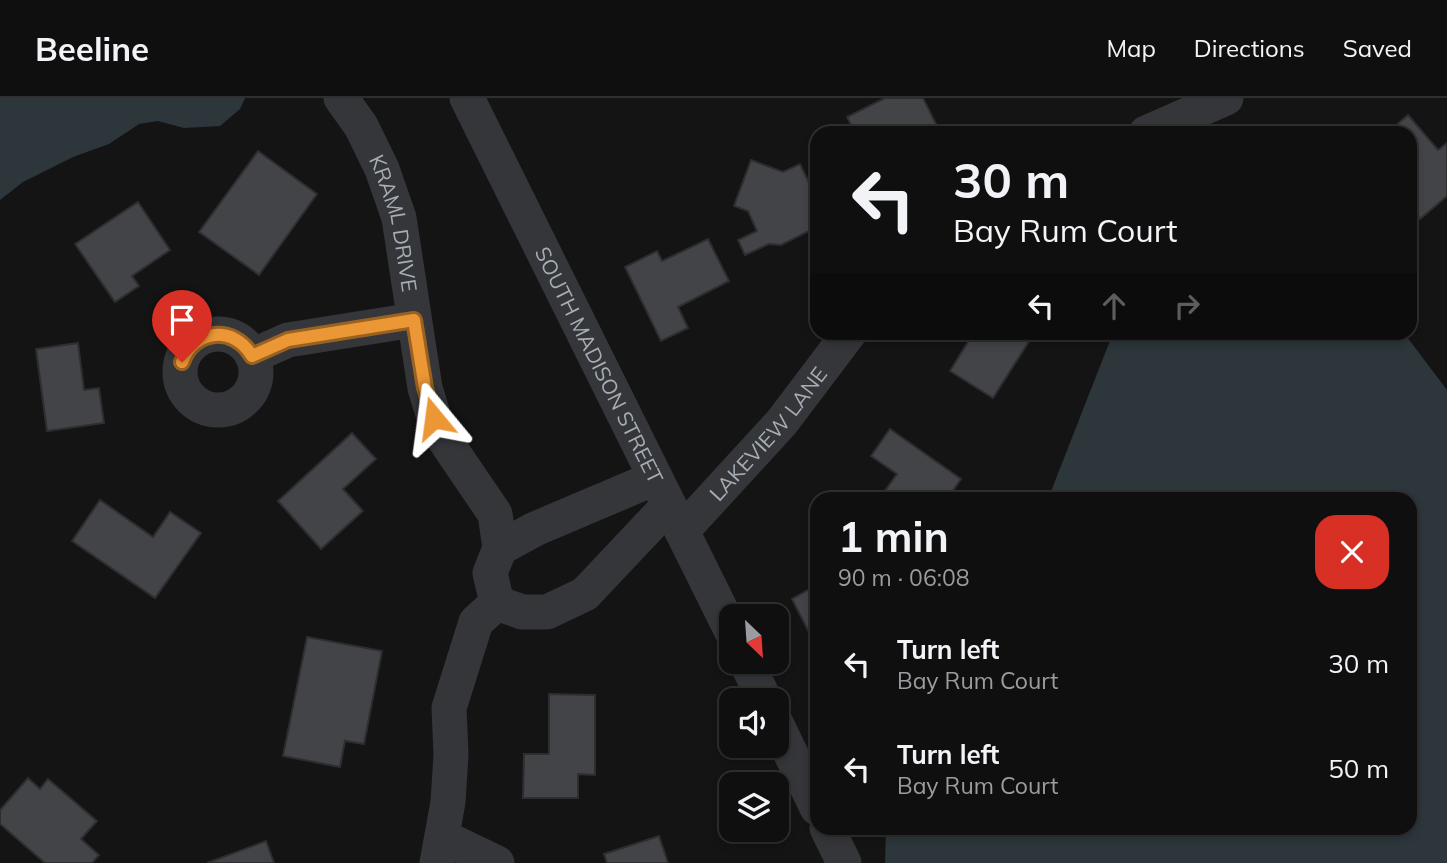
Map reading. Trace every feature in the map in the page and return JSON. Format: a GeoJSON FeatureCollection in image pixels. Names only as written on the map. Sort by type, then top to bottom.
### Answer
{"type":"FeatureCollection","features":[{"type":"Feature","properties":{"kind":"street","name":"KRAML DRIVE"},"geometry":{"type":"LineString","coordinates":[[341,98],[383,169],[399,218],[425,388],[434,418],[442,436],[495,514],[500,548],[490,573],[497,603]]}},
{"type":"Feature","properties":{"kind":"street","name":"SOUTH MADISON STREET"},"geometry":{"type":"LineString","coordinates":[[467,98],[719,606]]}},
{"type":"Feature","properties":{"kind":"street"},"geometry":{"type":"LineString","coordinates":[[1162,126],[1226,98]]}},
{"type":"Feature","properties":{"kind":"street"},"geometry":{"type":"LineString","coordinates":[[252,356],[288,340],[414,320]]}},
{"type":"Feature","properties":{"kind":"street","name":"LAKEVIEW LANE"},"geometry":{"type":"LineString","coordinates":[[668,505],[782,422],[844,340]]}},
{"type":"Feature","properties":{"kind":"street"},"geometry":{"type":"LineString","coordinates":[[500,548],[535,529],[668,505]]}},
{"type":"Feature","properties":{"kind":"street"},"geometry":{"type":"LineString","coordinates":[[497,863],[440,850],[451,755],[449,708],[476,621],[497,603],[522,612],[547,612],[585,594],[668,505]]}},
{"type":"Feature","properties":{"kind":"street"},"geometry":{"type":"LineString","coordinates":[[789,750],[810,793]]}},
{"type":"Feature","properties":{"kind":"street"},"geometry":{"type":"LineString","coordinates":[[830,835],[844,863]]}},
{"type":"Feature","properties":{"kind":"shaded area"},"geometry":{"type":"Polygon","coordinates":[[[0,98],[245,98],[240,109],[220,126],[184,128],[158,121],[139,124],[109,144],[73,157],[23,182],[0,200],[0,98]]]}},
{"type":"Feature","properties":{"kind":"shaded area"},"geometry":{"type":"Polygon","coordinates":[[[1110,340],[1409,340],[1447,390],[1447,863],[885,863],[886,835],[1417,835],[1417,492],[1051,492],[1110,340]]]}},
{"type":"Feature","properties":{"kind":"building"},"geometry":{"type":"Polygon","coordinates":[[[885,98],[923,98],[937,126],[852,126],[847,117],[885,98]]]}},
{"type":"Feature","properties":{"kind":"building"},"geometry":{"type":"Polygon","coordinates":[[[1408,115],[1438,150],[1447,143],[1447,196],[1420,219],[1417,216],[1417,126],[1395,126],[1408,115]]]}},
{"type":"Feature","properties":{"kind":"building"},"geometry":{"type":"Polygon","coordinates":[[[258,151],[317,194],[259,275],[199,232],[258,151]]]}},
{"type":"Feature","properties":{"kind":"building"},"geometry":{"type":"Polygon","coordinates":[[[751,160],[783,172],[800,164],[810,185],[810,230],[781,245],[769,244],[745,255],[738,240],[757,231],[748,211],[734,206],[751,160]]]}},
{"type":"Feature","properties":{"kind":"building"},"geometry":{"type":"Polygon","coordinates":[[[138,202],[170,250],[132,276],[139,286],[115,302],[75,244],[138,202]]]}},
{"type":"Feature","properties":{"kind":"building"},"geometry":{"type":"Polygon","coordinates":[[[708,239],[729,281],[678,307],[688,328],[661,341],[625,267],[657,251],[662,261],[708,239]]]}},
{"type":"Feature","properties":{"kind":"building"},"geometry":{"type":"Polygon","coordinates":[[[969,340],[1030,340],[993,398],[950,371],[969,340]]]}},
{"type":"Feature","properties":{"kind":"building"},"geometry":{"type":"Polygon","coordinates":[[[78,343],[84,390],[99,388],[104,423],[47,431],[36,349],[78,343]]]}},
{"type":"Feature","properties":{"kind":"building"},"geometry":{"type":"Polygon","coordinates":[[[890,429],[961,479],[952,492],[884,492],[897,474],[871,456],[890,429]]]}},
{"type":"Feature","properties":{"kind":"building"},"geometry":{"type":"Polygon","coordinates":[[[352,433],[376,459],[343,489],[363,511],[321,549],[278,501],[352,433]]]}},
{"type":"Feature","properties":{"kind":"building"},"geometry":{"type":"Polygon","coordinates":[[[100,500],[153,537],[170,512],[201,533],[155,598],[72,541],[100,500]]]}},
{"type":"Feature","properties":{"kind":"building"},"geometry":{"type":"Polygon","coordinates":[[[810,589],[810,634],[792,599],[810,589]]]}},
{"type":"Feature","properties":{"kind":"building"},"geometry":{"type":"Polygon","coordinates":[[[307,637],[382,651],[364,744],[345,741],[340,767],[283,756],[307,637]]]}},
{"type":"Feature","properties":{"kind":"building"},"geometry":{"type":"Polygon","coordinates":[[[549,694],[595,695],[595,775],[578,774],[578,798],[523,798],[524,754],[549,754],[549,694]]]}},
{"type":"Feature","properties":{"kind":"building"},"geometry":{"type":"Polygon","coordinates":[[[28,778],[40,789],[48,779],[97,821],[81,839],[99,855],[92,863],[45,863],[0,824],[0,810],[28,778]]]}},
{"type":"Feature","properties":{"kind":"building"},"geometry":{"type":"Polygon","coordinates":[[[659,836],[668,863],[607,863],[604,854],[659,836]]]}},
{"type":"Feature","properties":{"kind":"building"},"geometry":{"type":"Polygon","coordinates":[[[266,841],[274,863],[207,863],[266,841]]]}},
{"type":"Feature","properties":{"kind":"route"},"geometry":{"type":"LineString","coordinates":[[182,362],[191,345],[208,335],[228,335],[245,345],[252,356],[288,340],[414,320],[425,388],[434,418]]}}]}
